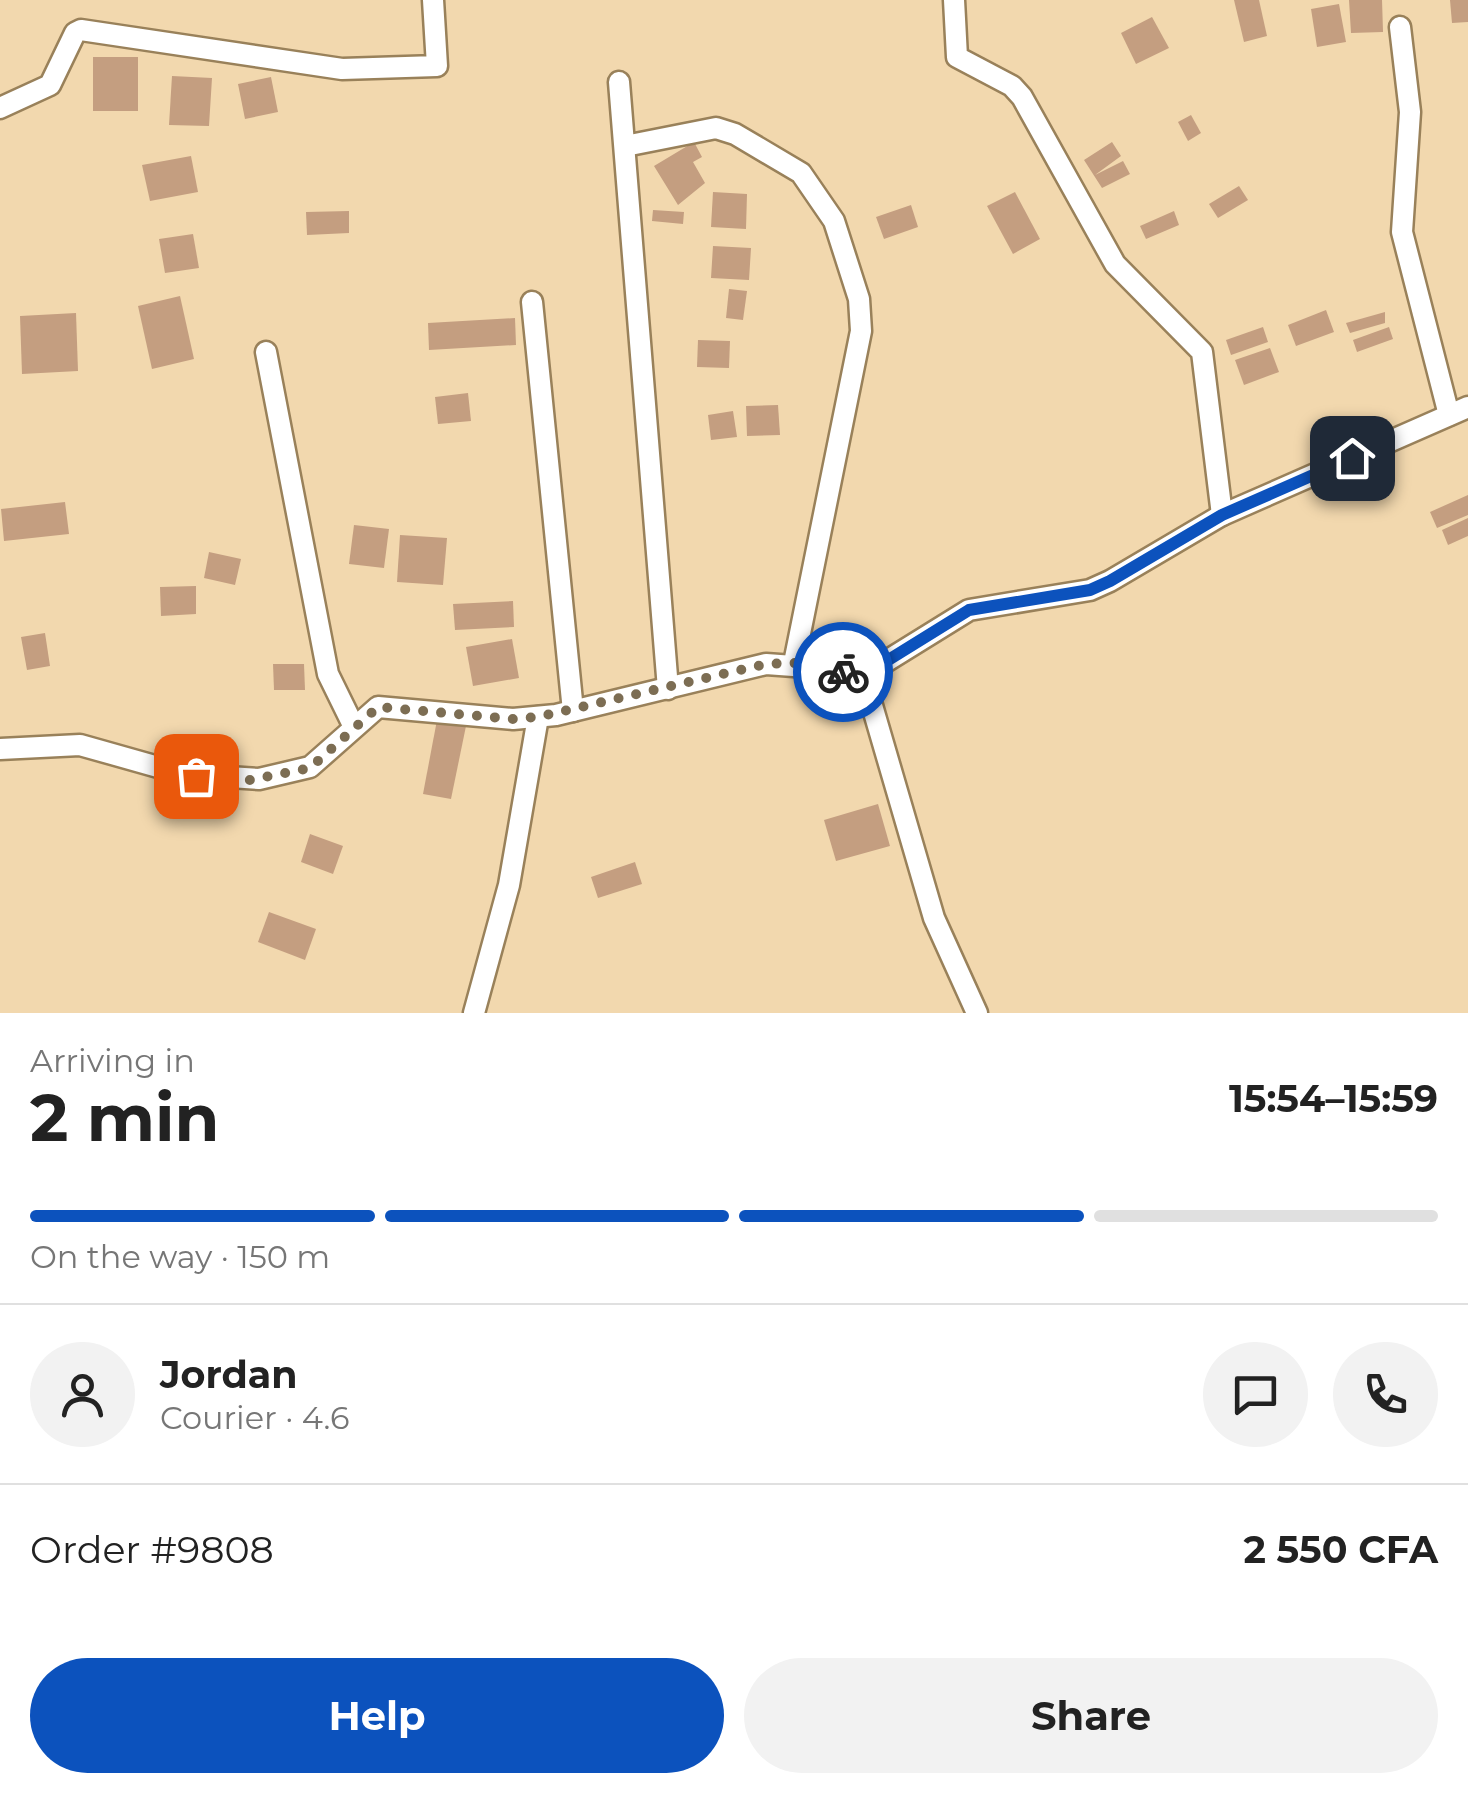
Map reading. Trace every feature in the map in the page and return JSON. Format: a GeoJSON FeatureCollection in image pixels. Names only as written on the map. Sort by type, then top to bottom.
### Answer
{"type":"FeatureCollection","features":[{"type":"Feature","properties":{"kind":"street"},"geometry":{"type":"LineString","coordinates":[[0,108],[50,85],[74,33],[81,30],[342,69],[437,66],[432,0]]}},
{"type":"Feature","properties":{"kind":"street"},"geometry":{"type":"LineString","coordinates":[[954,0],[957,57],[1012,86],[1022,97],[1115,264],[1202,352],[1222,515]]}},
{"type":"Feature","properties":{"kind":"street"},"geometry":{"type":"LineString","coordinates":[[0,749],[80,745],[183,774],[250,780],[310,768],[371,710],[391,705],[513,719],[573,711],[722,672],[794,663],[862,671],[877,667],[969,610],[1090,590],[1222,515],[1458,411],[1402,232],[1410,112],[1400,27]]}},
{"type":"Feature","properties":{"kind":"street"},"geometry":{"type":"LineString","coordinates":[[619,82],[668,689]]}},
{"type":"Feature","properties":{"kind":"street"},"geometry":{"type":"LineString","coordinates":[[625,146],[702,129],[716,128],[736,134],[802,173],[834,222],[859,299],[861,330],[794,663]]}},
{"type":"Feature","properties":{"kind":"street"},"geometry":{"type":"LineString","coordinates":[[532,302],[573,711]]}},
{"type":"Feature","properties":{"kind":"street"},"geometry":{"type":"LineString","coordinates":[[266,352],[328,674],[354,727]]}},
{"type":"Feature","properties":{"kind":"street"},"geometry":{"type":"LineString","coordinates":[[862,671],[934,918],[977,1013]]}},
{"type":"Feature","properties":{"kind":"street"},"geometry":{"type":"LineString","coordinates":[[474,1013],[515,858],[538,717]]}},
{"type":"Feature","properties":{"kind":"building"},"geometry":{"type":"Polygon","coordinates":[[[1234,0],[1259,0],[1267,36],[1244,42],[1234,0]]]}},
{"type":"Feature","properties":{"kind":"building"},"geometry":{"type":"Polygon","coordinates":[[[1349,0],[1382,0],[1383,32],[1351,33],[1349,0]]]}},
{"type":"Feature","properties":{"kind":"building"},"geometry":{"type":"Polygon","coordinates":[[[1450,0],[1468,0],[1468,22],[1452,23],[1450,0]]]}},
{"type":"Feature","properties":{"kind":"building"},"geometry":{"type":"Polygon","coordinates":[[[1339,4],[1346,42],[1317,47],[1311,9],[1339,4]]]}},
{"type":"Feature","properties":{"kind":"building"},"geometry":{"type":"Polygon","coordinates":[[[1152,17],[1169,48],[1136,64],[1121,33],[1152,17]]]}},
{"type":"Feature","properties":{"kind":"building"},"geometry":{"type":"Polygon","coordinates":[[[93,57],[138,57],[138,111],[93,111],[93,57]]]}},
{"type":"Feature","properties":{"kind":"building"},"geometry":{"type":"Polygon","coordinates":[[[172,76],[212,78],[209,126],[169,125],[172,76]]]}},
{"type":"Feature","properties":{"kind":"building"},"geometry":{"type":"Polygon","coordinates":[[[271,77],[278,112],[245,119],[238,84],[271,77]]]}},
{"type":"Feature","properties":{"kind":"building"},"geometry":{"type":"Polygon","coordinates":[[[1191,115],[1201,133],[1188,141],[1178,122],[1191,115]]]}},
{"type":"Feature","properties":{"kind":"building"},"geometry":{"type":"Polygon","coordinates":[[[694,142],[702,157],[693,162],[705,183],[678,205],[654,166],[694,142]]]}},
{"type":"Feature","properties":{"kind":"building"},"geometry":{"type":"Polygon","coordinates":[[[1112,142],[1121,156],[1095,175],[1123,161],[1130,174],[1102,188],[1084,160],[1112,142]]]}},
{"type":"Feature","properties":{"kind":"building"},"geometry":{"type":"Polygon","coordinates":[[[191,156],[198,192],[150,201],[142,165],[191,156]]]}},
{"type":"Feature","properties":{"kind":"building"},"geometry":{"type":"Polygon","coordinates":[[[1239,186],[1248,200],[1218,218],[1209,204],[1239,186]]]}},
{"type":"Feature","properties":{"kind":"building"},"geometry":{"type":"Polygon","coordinates":[[[713,192],[747,194],[746,229],[711,227],[713,192]]]}},
{"type":"Feature","properties":{"kind":"building"},"geometry":{"type":"Polygon","coordinates":[[[1015,192],[1040,239],[1013,254],[987,206],[1015,192]]]}},
{"type":"Feature","properties":{"kind":"building"},"geometry":{"type":"Polygon","coordinates":[[[911,205],[918,227],[884,239],[876,217],[911,205]]]}},
{"type":"Feature","properties":{"kind":"building"},"geometry":{"type":"Polygon","coordinates":[[[653,210],[684,212],[683,224],[652,221],[653,210]]]}},
{"type":"Feature","properties":{"kind":"building"},"geometry":{"type":"Polygon","coordinates":[[[349,211],[349,233],[307,235],[306,212],[349,211]]]}},
{"type":"Feature","properties":{"kind":"building"},"geometry":{"type":"Polygon","coordinates":[[[1174,211],[1179,225],[1146,239],[1140,226],[1174,211]]]}},
{"type":"Feature","properties":{"kind":"building"},"geometry":{"type":"Polygon","coordinates":[[[193,234],[199,268],[165,273],[159,239],[193,234]]]}},
{"type":"Feature","properties":{"kind":"building"},"geometry":{"type":"Polygon","coordinates":[[[713,246],[751,248],[749,280],[711,278],[713,246]]]}},
{"type":"Feature","properties":{"kind":"building"},"geometry":{"type":"Polygon","coordinates":[[[729,289],[747,291],[743,320],[726,318],[729,289]]]}},
{"type":"Feature","properties":{"kind":"building"},"geometry":{"type":"Polygon","coordinates":[[[180,296],[194,359],[152,369],[138,306],[180,296]]]}},
{"type":"Feature","properties":{"kind":"building"},"geometry":{"type":"Polygon","coordinates":[[[1326,310],[1334,332],[1296,346],[1288,325],[1326,310]]]}},
{"type":"Feature","properties":{"kind":"building"},"geometry":{"type":"Polygon","coordinates":[[[1385,312],[1385,323],[1350,333],[1346,323],[1385,312]]]}},
{"type":"Feature","properties":{"kind":"building"},"geometry":{"type":"Polygon","coordinates":[[[76,313],[78,371],[22,374],[20,316],[76,313]]]}},
{"type":"Feature","properties":{"kind":"building"},"geometry":{"type":"Polygon","coordinates":[[[515,318],[516,345],[429,350],[428,323],[515,318]]]}},
{"type":"Feature","properties":{"kind":"building"},"geometry":{"type":"Polygon","coordinates":[[[1263,327],[1268,342],[1231,355],[1226,340],[1263,327]]]}},
{"type":"Feature","properties":{"kind":"building"},"geometry":{"type":"Polygon","coordinates":[[[1389,327],[1393,339],[1357,352],[1353,340],[1389,327]]]}},
{"type":"Feature","properties":{"kind":"building"},"geometry":{"type":"Polygon","coordinates":[[[698,340],[730,341],[729,368],[697,367],[698,340]]]}},
{"type":"Feature","properties":{"kind":"building"},"geometry":{"type":"Polygon","coordinates":[[[1270,348],[1279,372],[1244,385],[1235,360],[1270,348]]]}},
{"type":"Feature","properties":{"kind":"building"},"geometry":{"type":"Polygon","coordinates":[[[468,393],[471,421],[438,424],[435,397],[468,393]]]}},
{"type":"Feature","properties":{"kind":"building"},"geometry":{"type":"Polygon","coordinates":[[[778,405],[780,435],[747,436],[746,406],[778,405]]]}},
{"type":"Feature","properties":{"kind":"building"},"geometry":{"type":"Polygon","coordinates":[[[733,411],[737,437],[711,440],[708,415],[733,411]]]}},
{"type":"Feature","properties":{"kind":"building"},"geometry":{"type":"Polygon","coordinates":[[[1468,495],[1468,515],[1437,528],[1430,512],[1468,495]]]}},
{"type":"Feature","properties":{"kind":"building"},"geometry":{"type":"Polygon","coordinates":[[[65,502],[69,534],[4,541],[1,509],[65,502]]]}},
{"type":"Feature","properties":{"kind":"building"},"geometry":{"type":"Polygon","coordinates":[[[1468,518],[1468,536],[1448,545],[1442,530],[1468,518]]]}},
{"type":"Feature","properties":{"kind":"building"},"geometry":{"type":"Polygon","coordinates":[[[354,525],[389,529],[384,568],[349,564],[354,525]]]}},
{"type":"Feature","properties":{"kind":"building"},"geometry":{"type":"Polygon","coordinates":[[[400,535],[447,538],[443,585],[397,582],[400,535]]]}},
{"type":"Feature","properties":{"kind":"building"},"geometry":{"type":"Polygon","coordinates":[[[209,552],[241,559],[235,585],[204,578],[209,552]]]}},
{"type":"Feature","properties":{"kind":"building"},"geometry":{"type":"Polygon","coordinates":[[[196,586],[196,614],[161,616],[160,587],[196,586]]]}},
{"type":"Feature","properties":{"kind":"building"},"geometry":{"type":"Polygon","coordinates":[[[513,601],[514,627],[455,630],[453,604],[513,601]]]}},
{"type":"Feature","properties":{"kind":"building"},"geometry":{"type":"Polygon","coordinates":[[[45,633],[50,666],[27,670],[21,637],[45,633]]]}},
{"type":"Feature","properties":{"kind":"building"},"geometry":{"type":"Polygon","coordinates":[[[512,639],[519,678],[473,686],[466,647],[512,639]]]}},
{"type":"Feature","properties":{"kind":"building"},"geometry":{"type":"Polygon","coordinates":[[[273,664],[304,664],[305,690],[274,690],[273,664]]]}},
{"type":"Feature","properties":{"kind":"building"},"geometry":{"type":"Polygon","coordinates":[[[437,720],[466,726],[451,799],[423,794],[437,720]]]}},
{"type":"Feature","properties":{"kind":"building"},"geometry":{"type":"Polygon","coordinates":[[[878,804],[890,846],[836,861],[824,820],[878,804]]]}},
{"type":"Feature","properties":{"kind":"building"},"geometry":{"type":"Polygon","coordinates":[[[310,834],[343,846],[333,874],[301,862],[310,834]]]}},
{"type":"Feature","properties":{"kind":"building"},"geometry":{"type":"Polygon","coordinates":[[[635,862],[642,884],[598,898],[591,877],[635,862]]]}},
{"type":"Feature","properties":{"kind":"building"},"geometry":{"type":"Polygon","coordinates":[[[269,912],[316,929],[305,960],[258,942],[269,912]]]}},
{"type":"Feature","properties":{"kind":"way so far"},"geometry":{"type":"LineString","coordinates":[[196,776],[250,780],[310,768],[378,707],[391,705],[513,719],[556,715],[766,664],[794,663],[843,672]]}},
{"type":"Feature","properties":{"kind":"route"},"geometry":{"type":"LineString","coordinates":[[843,672],[877,667],[947,620],[969,610],[1090,590],[1222,515],[1352,458]]}}]}
